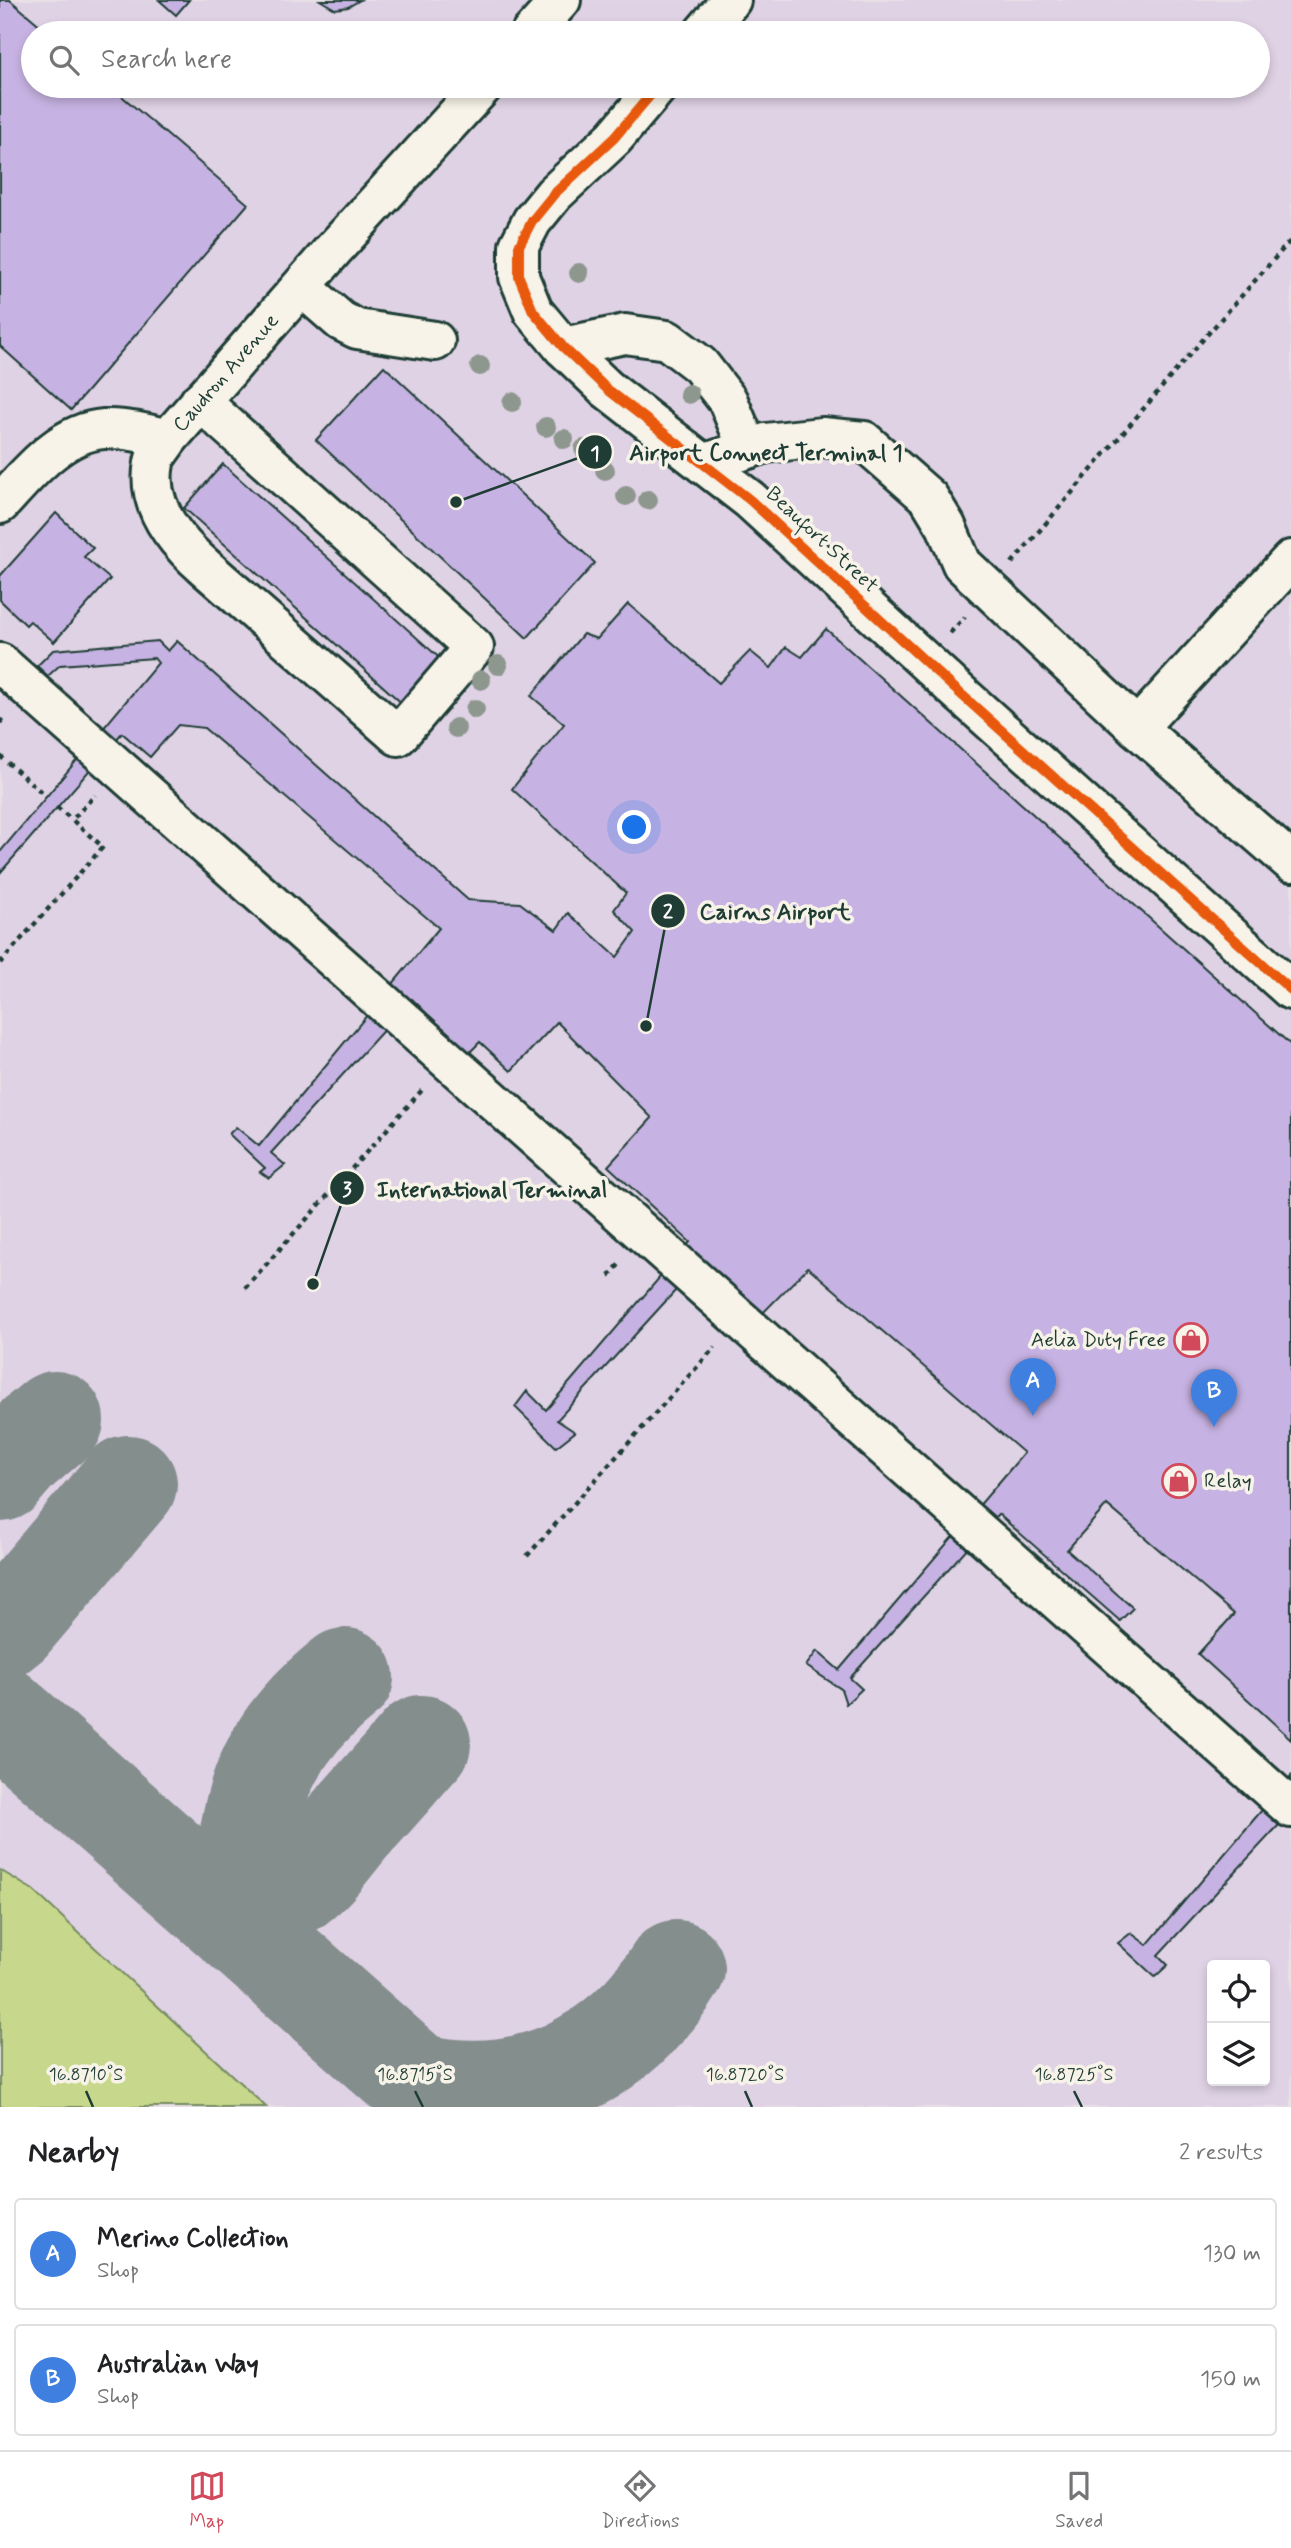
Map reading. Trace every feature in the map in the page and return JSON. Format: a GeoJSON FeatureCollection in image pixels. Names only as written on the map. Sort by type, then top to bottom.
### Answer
{"type":"FeatureCollection","features":[{"type":"Feature","properties":{"kind":"street"},"geometry":{"type":"LineString","coordinates":[[542,21],[561,0]]}},
{"type":"Feature","properties":{"kind":"street"},"geometry":{"type":"LineString","coordinates":[[713,21],[731,0]]}},
{"type":"Feature","properties":{"kind":"street","name":"Caudron Avenue"},"geometry":{"type":"LineString","coordinates":[[0,504],[43,459],[91,431],[105,429],[139,432],[168,439],[472,98]]}},
{"type":"Feature","properties":{"kind":"street","name":"Beaufort Street"},"geometry":{"type":"LineString","coordinates":[[648,98],[614,138],[554,194],[532,221],[519,246],[519,277],[533,311],[563,348],[607,390],[750,500],[1291,990]]}},
{"type":"Feature","properties":{"kind":"street"},"geometry":{"type":"LineString","coordinates":[[302,287],[341,321],[357,329],[435,341]]}},
{"type":"Feature","properties":{"kind":"street"},"geometry":{"type":"LineString","coordinates":[[563,348],[625,334],[667,341],[701,365],[728,401],[748,449]]}},
{"type":"Feature","properties":{"kind":"street"},"geometry":{"type":"LineString","coordinates":[[168,439],[154,460],[153,480],[155,497],[169,529],[205,568],[398,736],[474,647],[200,401]]}},
{"type":"Feature","properties":{"kind":"street"},"geometry":{"type":"LineString","coordinates":[[703,464],[766,443],[822,437],[864,441],[929,498],[946,526],[962,564],[1137,728],[1291,863]]}},
{"type":"Feature","properties":{"kind":"street"},"geometry":{"type":"LineString","coordinates":[[1137,728],[1291,560]]}},
{"type":"Feature","properties":{"kind":"street"},"geometry":{"type":"LineString","coordinates":[[0,663],[1291,1808]]}},
{"type":"Feature","properties":{"kind":"path"},"geometry":{"type":"LineString","coordinates":[[925,661],[1291,240]]}},
{"type":"Feature","properties":{"kind":"path"},"geometry":{"type":"LineString","coordinates":[[0,756],[47,797]]}},
{"type":"Feature","properties":{"kind":"path"},"geometry":{"type":"LineString","coordinates":[[72,820],[119,769]]}},
{"type":"Feature","properties":{"kind":"path"},"geometry":{"type":"LineString","coordinates":[[0,963],[103,847],[57,807]]}},
{"type":"Feature","properties":{"kind":"path"},"geometry":{"type":"LineString","coordinates":[[245,1288],[449,1060]]}},
{"type":"Feature","properties":{"kind":"path"},"geometry":{"type":"LineString","coordinates":[[527,1556],[740,1318]]}},
{"type":"Feature","properties":{"kind":"shaded area"},"geometry":{"type":"Polygon","coordinates":[[[0,0],[1291,0],[1291,2107],[0,2107],[0,0]]]}},
{"type":"Feature","properties":{"kind":"green space"},"geometry":{"type":"Polygon","coordinates":[[[0,1870],[33,1890],[266,2107],[0,2107],[0,1870]]]}},
{"type":"Feature","properties":{"kind":"building"},"geometry":{"type":"Polygon","coordinates":[[[0,0],[10,0],[35,21],[21,21],[21,98],[124,98],[248,204],[71,410],[0,346],[0,0]]]}},
{"type":"Feature","properties":{"kind":"building"},"geometry":{"type":"Polygon","coordinates":[[[159,0],[189,0],[176,15],[159,0]]]}},
{"type":"Feature","properties":{"kind":"building"},"geometry":{"type":"Polygon","coordinates":[[[320,0],[360,0],[348,7],[335,9],[320,0]]]}},
{"type":"Feature","properties":{"kind":"building"},"geometry":{"type":"Polygon","coordinates":[[[384,366],[595,563],[527,638],[316,440],[384,366]]]}},
{"type":"Feature","properties":{"kind":"building"},"geometry":{"type":"Polygon","coordinates":[[[223,464],[444,662],[405,706],[184,508],[223,464]]]}},
{"type":"Feature","properties":{"kind":"building"},"geometry":{"type":"Polygon","coordinates":[[[56,513],[93,548],[84,557],[110,579],[54,642],[30,621],[26,625],[0,600],[0,576],[56,513]]]}},
{"type":"Feature","properties":{"kind":"building"},"geometry":{"type":"Polygon","coordinates":[[[628,604],[719,683],[750,651],[771,668],[786,647],[802,657],[826,629],[1291,1045],[1291,1739],[1198,1654],[1234,1614],[1107,1505],[1067,1550],[1133,1608],[1120,1621],[998,1514],[850,1678],[862,1689],[846,1704],[841,1689],[806,1666],[817,1651],[839,1670],[1024,1453],[808,1267],[758,1318],[697,1267],[557,1420],[575,1432],[556,1447],[515,1407],[527,1391],[546,1410],[690,1242],[608,1166],[652,1118],[557,1022],[511,1071],[480,1042],[468,1054],[412,999],[271,1153],[285,1165],[269,1178],[260,1172],[265,1168],[229,1134],[236,1127],[259,1146],[439,928],[204,728],[178,725],[150,757],[122,733],[0,873],[0,852],[158,663],[154,658],[60,665],[48,676],[37,666],[53,650],[158,641],[168,651],[177,641],[468,900],[520,903],[556,930],[568,913],[617,957],[635,932],[614,910],[626,893],[512,789],[564,724],[531,696],[583,634],[597,639],[628,604]]]}},
{"type":"Feature","properties":{"kind":"building"},"geometry":{"type":"Polygon","coordinates":[[[1291,1776],[1291,1812],[1158,1955],[1168,1965],[1155,1977],[1118,1943],[1131,1933],[1147,1945],[1291,1776]]]}},
{"type":"Feature","properties":{"kind":"taxiway"},"geometry":{"type":"LineString","coordinates":[[0,1473],[19,1451],[55,1420]]}},
{"type":"Feature","properties":{"kind":"taxiway"},"geometry":{"type":"LineString","coordinates":[[0,1631],[10,1623],[128,1484]]}},
{"type":"Feature","properties":{"kind":"taxiway"},"geometry":{"type":"LineString","coordinates":[[263,1946],[252,1899],[247,1851],[250,1824],[260,1788],[277,1751],[288,1735],[314,1704],[345,1677]]}},
{"type":"Feature","properties":{"kind":"taxiway"},"geometry":{"type":"LineString","coordinates":[[0,1714],[444,2107]]}},
{"type":"Feature","properties":{"kind":"taxiway"},"geometry":{"type":"LineString","coordinates":[[197,1887],[236,1900],[264,1899],[289,1889],[315,1868],[422,1744]]}},
{"type":"Feature","properties":{"kind":"taxiway"},"geometry":{"type":"LineString","coordinates":[[416,2082],[456,2088],[494,2088],[531,2081],[565,2069],[597,2052],[626,2029],[653,2001],[676,1969]]}},
{"type":"Feature","properties":{"kind":"cycle path"},"geometry":{"type":"LineString","coordinates":[[648,98],[614,138],[554,194],[532,221],[519,246],[519,277],[533,311],[563,347],[607,389],[750,500],[953,687],[1291,990]]}},
{"type":"Feature","properties":{"kind":"place","name":"Airport Connect Terminal 1"},"geometry":{"type":"Point","coordinates":[456,502]}},
{"type":"Feature","properties":{"kind":"place","name":"Cairns Airport"},"geometry":{"type":"Point","coordinates":[646,1026]}},
{"type":"Feature","properties":{"kind":"place","name":"International Terminal"},"geometry":{"type":"Point","coordinates":[313,1284]}},
{"type":"Feature","properties":{"kind":"place","name":"Aelia Duty Free"},"geometry":{"type":"Point","coordinates":[1191,1340]}},
{"type":"Feature","properties":{"kind":"place","name":"Merino Collection"},"geometry":{"type":"Point","coordinates":[1033,1416]}},
{"type":"Feature","properties":{"kind":"place","name":"Australian Way"},"geometry":{"type":"Point","coordinates":[1214,1427]}},
{"type":"Feature","properties":{"kind":"place","name":"Relay"},"geometry":{"type":"Point","coordinates":[1179,1481]}}]}
